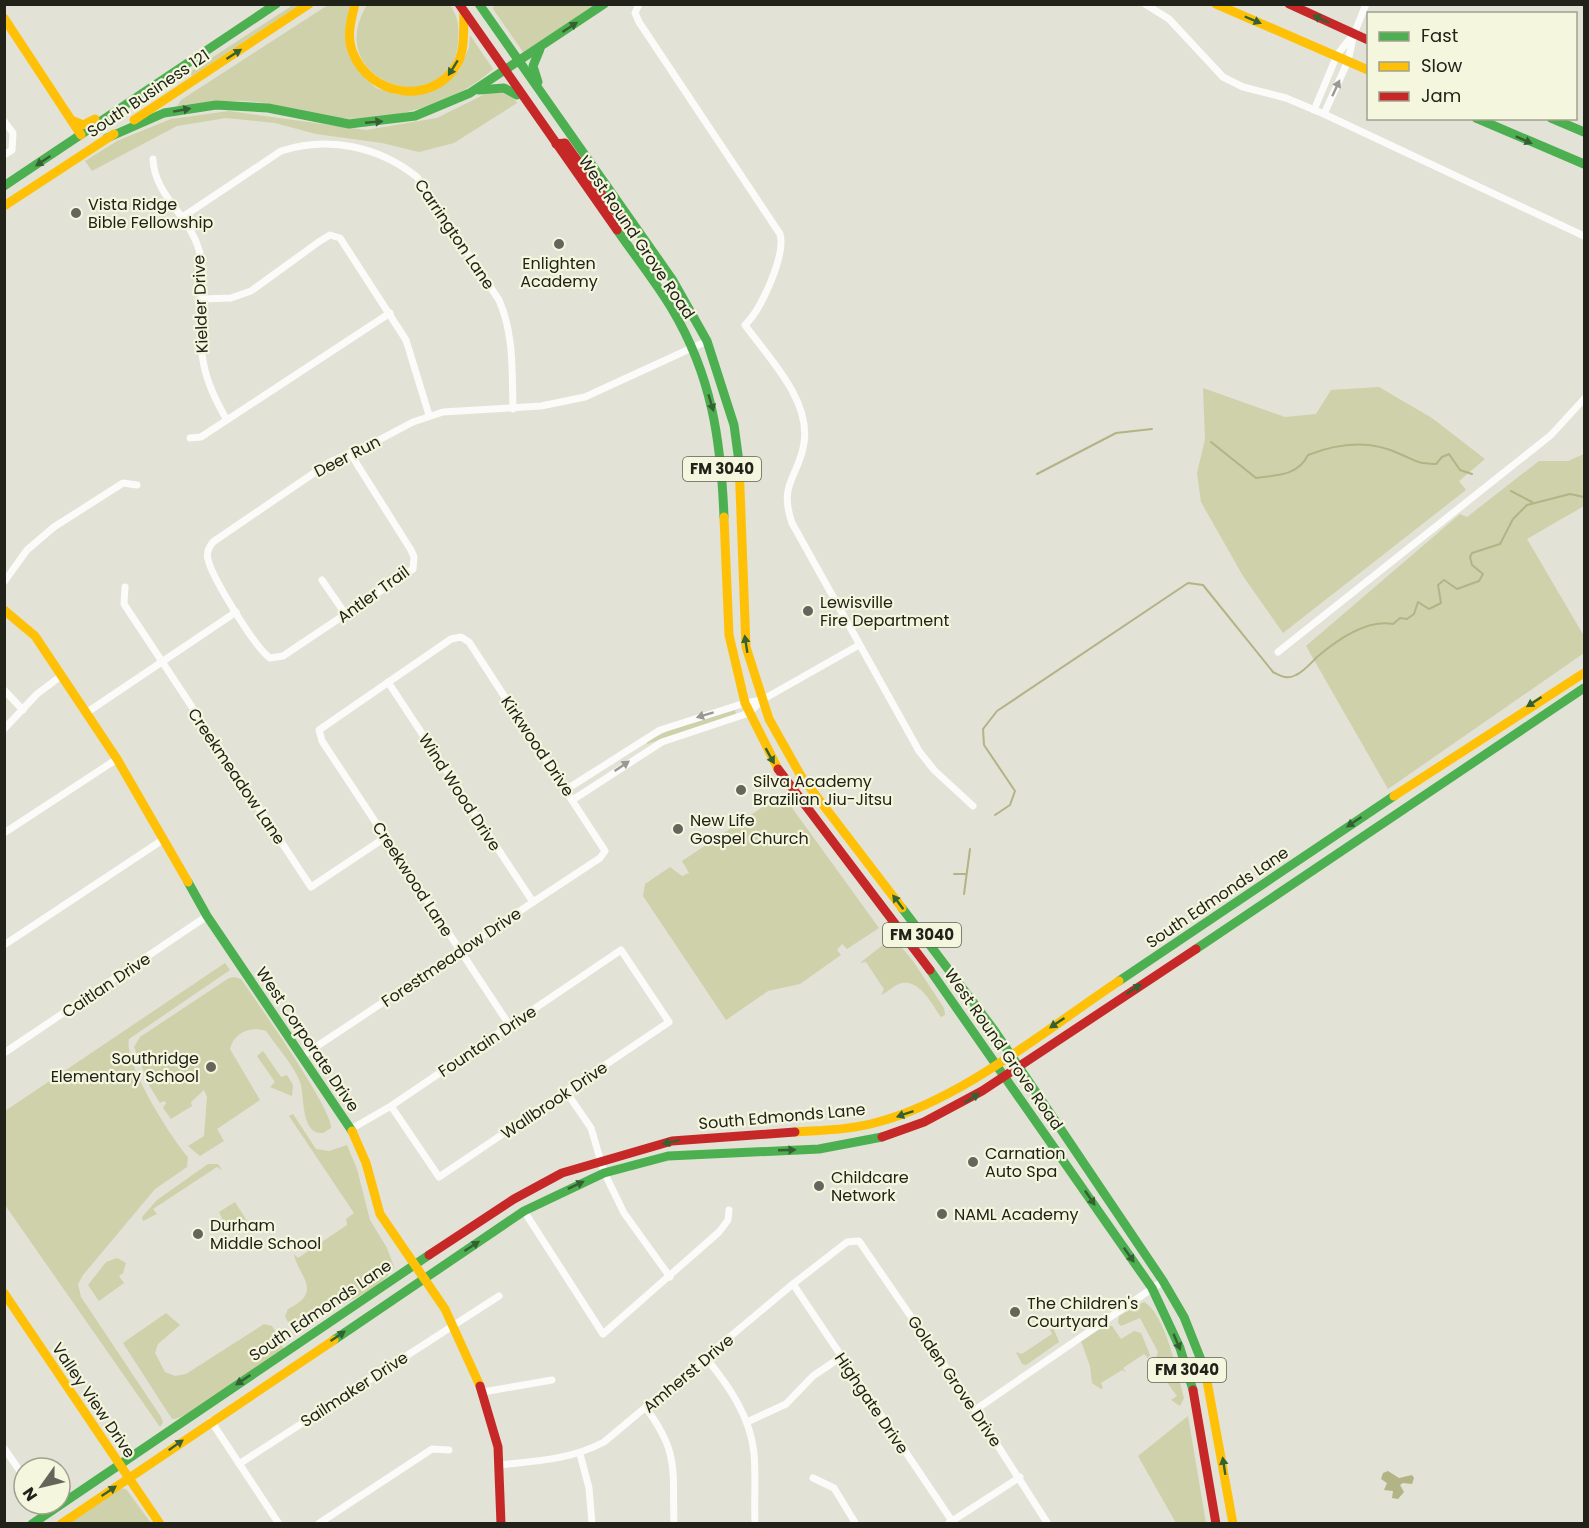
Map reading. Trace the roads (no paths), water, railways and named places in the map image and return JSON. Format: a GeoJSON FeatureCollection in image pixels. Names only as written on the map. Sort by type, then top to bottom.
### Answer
{"type":"FeatureCollection","features":[{"type":"Feature","properties":{"kind":"main road"},"geometry":{"type":"LineString","coordinates":[[168,97],[184,74],[187,64],[265,4]]}},
{"type":"Feature","properties":{"kind":"main road","name":"South Business 121"},"geometry":{"type":"LineString","coordinates":[[4,186],[276,4]]}},
{"type":"Feature","properties":{"kind":"main road","name":"South Business 121"},"geometry":{"type":"LineString","coordinates":[[4,206],[309,4]]}},
{"type":"Feature","properties":{"kind":"main road"},"geometry":{"type":"LineString","coordinates":[[355,4],[348,28],[354,59],[378,84],[403,92],[432,87],[447,77],[455,67],[462,49],[461,8]]}},
{"type":"Feature","properties":{"kind":"main road"},"geometry":{"type":"LineString","coordinates":[[470,93],[604,4]]}},
{"type":"Feature","properties":{"kind":"main road"},"geometry":{"type":"LineString","coordinates":[[1216,4],[1367,70]]}},
{"type":"Feature","properties":{"kind":"main road"},"geometry":{"type":"LineString","coordinates":[[1289,4],[1367,40]]}},
{"type":"Feature","properties":{"kind":"main road","name":"West Round Grove Road"},"geometry":{"type":"LineString","coordinates":[[479,5],[672,279],[707,341],[734,425],[742,482],[741,553],[745,637],[762,700],[801,776],[966,991],[1020,1067],[1163,1281],[1184,1317],[1206,1373],[1233,1524]]}},
{"type":"Feature","properties":{"kind":"main road","name":"West Round Grove Road"},"geometry":{"type":"LineString","coordinates":[[461,8],[672,309],[693,348],[718,427],[722,455],[726,608],[735,666],[745,703],[768,753],[794,793],[921,957],[1152,1288],[1180,1348],[1196,1401],[1216,1524]]}},
{"type":"Feature","properties":{"kind":"main road"},"geometry":{"type":"LineString","coordinates":[[5,21],[81,135],[55,173]]}},
{"type":"Feature","properties":{"kind":"main road"},"geometry":{"type":"LineString","coordinates":[[543,45],[534,66],[534,74],[547,101]]}},
{"type":"Feature","properties":{"kind":"main road"},"geometry":{"type":"LineString","coordinates":[[108,138],[164,113],[183,109],[239,105],[335,123],[356,124],[415,116],[470,93],[496,86],[506,87],[533,111]]}},
{"type":"Feature","properties":{"kind":"main road"},"geometry":{"type":"LineString","coordinates":[[71,120],[82,125],[99,116],[109,116]]}},
{"type":"Feature","properties":{"kind":"main road"},"geometry":{"type":"LineString","coordinates":[[1481,120],[1584,164]]}},
{"type":"Feature","properties":{"kind":"main road"},"geometry":{"type":"LineString","coordinates":[[1556,120],[1584,132]]}},
{"type":"Feature","properties":{"kind":"main road"},"geometry":{"type":"LineString","coordinates":[[556,144],[565,143],[613,210],[635,227]]}},
{"type":"Feature","properties":{"kind":"main road","name":"West Corporate Drive"},"geometry":{"type":"LineString","coordinates":[[4,610],[35,636],[117,759],[207,916],[351,1129],[366,1163],[380,1214],[453,1325],[483,1392],[495,1432],[499,1465],[501,1524]]}},
{"type":"Feature","properties":{"kind":"main road","name":"South Edmonds Lane"},"geometry":{"type":"LineString","coordinates":[[72,1492],[119,1465],[413,1266],[532,1189],[562,1173],[672,1141],[826,1130],[876,1123],[923,1107],[997,1063],[1378,806],[1544,696],[1584,673]]}},
{"type":"Feature","properties":{"kind":"main road","name":"South Edmonds Lane"},"geometry":{"type":"LineString","coordinates":[[62,1524],[524,1211],[604,1172],[687,1154],[813,1149],[879,1138],[914,1128],[950,1112],[1584,688]]}},
{"type":"Feature","properties":{"kind":"main road"},"geometry":{"type":"LineString","coordinates":[[1378,806],[1384,821]]}},
{"type":"Feature","properties":{"kind":"main road"},"geometry":{"type":"LineString","coordinates":[[876,1123],[879,1138]]}},
{"type":"Feature","properties":{"kind":"main road"},"geometry":{"type":"LineString","coordinates":[[751,1135],[751,1151]]}},
{"type":"Feature","properties":{"kind":"main road","name":"Valley View Drive"},"geometry":{"type":"LineString","coordinates":[[4,1293],[160,1524]]}},
{"type":"Feature","properties":{"kind":"main road"},"geometry":{"type":"LineString","coordinates":[[294,1345],[303,1359]]}},
{"type":"Feature","properties":{"kind":"street"},"geometry":{"type":"LineString","coordinates":[[639,4],[635,14],[639,22],[780,234],[782,246],[779,261],[745,325],[800,408],[805,435],[803,448],[789,482],[788,511],[859,645],[920,751],[934,770],[973,806]]}},
{"type":"Feature","properties":{"kind":"street"},"geometry":{"type":"LineString","coordinates":[[1145,4],[1169,19],[1223,77],[1243,87],[1286,98],[1324,114],[1584,236]]}},
{"type":"Feature","properties":{"kind":"street"},"geometry":{"type":"LineString","coordinates":[[1324,114],[1348,61],[1354,34],[1366,4]]}},
{"type":"Feature","properties":{"kind":"street"},"geometry":{"type":"LineString","coordinates":[[1314,110],[1337,55],[1354,34]]}},
{"type":"Feature","properties":{"kind":"street"},"geometry":{"type":"LineString","coordinates":[[4,121],[13,133],[12,150],[4,155]]}},
{"type":"Feature","properties":{"kind":"street","name":"Carrington Lane"},"geometry":{"type":"LineString","coordinates":[[181,218],[281,151],[300,145],[320,143],[371,150],[402,164],[417,177],[499,300],[508,321],[513,409]]}},
{"type":"Feature","properties":{"kind":"street","name":"Kielder Drive"},"geometry":{"type":"LineString","coordinates":[[153,159],[153,176],[199,248],[200,350],[204,373],[211,393],[227,420]]}},
{"type":"Feature","properties":{"kind":"street"},"geometry":{"type":"LineString","coordinates":[[201,299],[242,295],[330,235],[340,238],[406,340],[429,415]]}},
{"type":"Feature","properties":{"kind":"street"},"geometry":{"type":"LineString","coordinates":[[190,438],[201,437],[390,313]]}},
{"type":"Feature","properties":{"kind":"street","name":"Deer Run"},"geometry":{"type":"LineString","coordinates":[[236,612],[210,566],[207,558],[208,547],[330,462],[429,415],[466,409],[513,409],[585,397],[707,341]]}},
{"type":"Feature","properties":{"kind":"street"},"geometry":{"type":"LineString","coordinates":[[1278,652],[1551,435],[1584,399]]}},
{"type":"Feature","properties":{"kind":"street","name":"Antler Trail"},"geometry":{"type":"LineString","coordinates":[[236,612],[265,655],[273,659],[283,656],[408,573],[415,563],[411,550],[350,453]]}},
{"type":"Feature","properties":{"kind":"street"},"geometry":{"type":"LineString","coordinates":[[4,582],[27,550],[54,527],[123,483],[137,485]]}},
{"type":"Feature","properties":{"kind":"street"},"geometry":{"type":"LineString","coordinates":[[322,580],[346,615]]}},
{"type":"Feature","properties":{"kind":"street","name":"Creekmeadow Lane"},"geometry":{"type":"LineString","coordinates":[[125,587],[124,604],[311,887],[386,837]]}},
{"type":"Feature","properties":{"kind":"street"},"geometry":{"type":"LineString","coordinates":[[86,713],[236,612]]}},
{"type":"Feature","properties":{"kind":"street","name":"Kirkwood Drive"},"geometry":{"type":"LineString","coordinates":[[388,681],[451,639],[460,637],[469,642],[605,848],[600,858]]}},
{"type":"Feature","properties":{"kind":"street"},"geometry":{"type":"LineString","coordinates":[[574,799],[662,742],[749,713],[762,700],[859,645]]}},
{"type":"Feature","properties":{"kind":"street"},"geometry":{"type":"LineString","coordinates":[[4,729],[37,694],[61,676]]}},
{"type":"Feature","properties":{"kind":"street","name":"Creekwood Lane"},"geometry":{"type":"LineString","coordinates":[[388,681],[319,730],[322,741],[510,1026]]}},
{"type":"Feature","properties":{"kind":"street","name":"Wind Wood Drive"},"geometry":{"type":"LineString","coordinates":[[388,681],[533,902]]}},
{"type":"Feature","properties":{"kind":"street"},"geometry":{"type":"LineString","coordinates":[[4,690],[23,710]]}},
{"type":"Feature","properties":{"kind":"street"},"geometry":{"type":"LineString","coordinates":[[567,789],[660,730],[745,703],[762,700]]}},
{"type":"Feature","properties":{"kind":"street"},"geometry":{"type":"LineString","coordinates":[[4,833],[117,759]]}},
{"type":"Feature","properties":{"kind":"street"},"geometry":{"type":"LineString","coordinates":[[4,945],[164,839]]}},
{"type":"Feature","properties":{"kind":"street","name":"Forestmeadow Drive"},"geometry":{"type":"LineString","coordinates":[[302,1056],[600,858]]}},
{"type":"Feature","properties":{"kind":"street","name":"Caitlan Drive"},"geometry":{"type":"LineString","coordinates":[[4,1053],[207,916]]}},
{"type":"Feature","properties":{"kind":"street","name":"Fountain Drive"},"geometry":{"type":"LineString","coordinates":[[351,1129],[391,1106],[621,950],[669,1022]]}},
{"type":"Feature","properties":{"kind":"street","name":"Wallbrook Drive"},"geometry":{"type":"LineString","coordinates":[[391,1106],[440,1177],[669,1022]]}},
{"type":"Feature","properties":{"kind":"street"},"geometry":{"type":"LineString","coordinates":[[567,1093],[591,1128],[604,1172],[624,1213],[670,1277]]}},
{"type":"Feature","properties":{"kind":"street"},"geometry":{"type":"LineString","coordinates":[[524,1211],[603,1334],[719,1232],[728,1220],[729,1210]]}},
{"type":"Feature","properties":{"kind":"street","name":"Amherst Drive"},"geometry":{"type":"LineString","coordinates":[[499,1465],[580,1454],[613,1436],[793,1284],[847,1242],[859,1241]]}},
{"type":"Feature","properties":{"kind":"street","name":"Golden Grove Drive"},"geometry":{"type":"LineString","coordinates":[[859,1241],[1020,1477],[1048,1524]]}},
{"type":"Feature","properties":{"kind":"street"},"geometry":{"type":"LineString","coordinates":[[975,1410],[1163,1281]]}},
{"type":"Feature","properties":{"kind":"street","name":"Highgate Drive"},"geometry":{"type":"LineString","coordinates":[[793,1284],[950,1522]]}},
{"type":"Feature","properties":{"kind":"street","name":"Sailmaker Drive"},"geometry":{"type":"LineString","coordinates":[[239,1464],[499,1296]]}},
{"type":"Feature","properties":{"kind":"street"},"geometry":{"type":"LineString","coordinates":[[747,1422],[786,1404],[813,1376],[841,1357]]}},
{"type":"Feature","properties":{"kind":"street"},"geometry":{"type":"LineString","coordinates":[[706,1358],[735,1396],[747,1422],[754,1452],[755,1524]]}},
{"type":"Feature","properties":{"kind":"street"},"geometry":{"type":"LineString","coordinates":[[483,1392],[552,1380]]}},
{"type":"Feature","properties":{"kind":"street"},"geometry":{"type":"LineString","coordinates":[[646,1408],[661,1428],[671,1449],[674,1524]]}},
{"type":"Feature","properties":{"kind":"street"},"geometry":{"type":"LineString","coordinates":[[211,1421],[279,1524]]}},
{"type":"Feature","properties":{"kind":"street"},"geometry":{"type":"LineString","coordinates":[[318,1524],[432,1449],[449,1450]]}},
{"type":"Feature","properties":{"kind":"street"},"geometry":{"type":"LineString","coordinates":[[580,1454],[589,1488],[592,1524]]}},
{"type":"Feature","properties":{"kind":"street"},"geometry":{"type":"LineString","coordinates":[[950,1522],[1020,1477]]}},
{"type":"Feature","properties":{"kind":"street"},"geometry":{"type":"LineString","coordinates":[[813,1478],[834,1488],[856,1524]]}},
{"type":"Feature","properties":{"kind":"waterway"},"geometry":{"type":"LineString","coordinates":[[1037,474],[1116,433],[1152,429]]}},
{"type":"Feature","properties":{"kind":"waterway"},"geometry":{"type":"LineString","coordinates":[[1211,442],[1256,478],[1292,471],[1304,462],[1308,455],[1342,445],[1354,444],[1377,446],[1424,463],[1436,464],[1442,457],[1449,454],[1460,470],[1472,474]]}},
{"type":"Feature","properties":{"kind":"waterway"},"geometry":{"type":"LineString","coordinates":[[1511,491],[1532,502]]}},
{"type":"Feature","properties":{"kind":"waterway"},"geometry":{"type":"LineString","coordinates":[[995,815],[1010,805],[1015,791],[984,745],[983,729],[997,711],[1188,583],[1203,585],[1273,672],[1290,677],[1301,672],[1325,650],[1352,632],[1383,623],[1393,624],[1400,618],[1407,619],[1414,614],[1418,602],[1429,609],[1441,603],[1438,585],[1444,580],[1457,589],[1479,581],[1483,574],[1472,565],[1470,557],[1472,553],[1500,544],[1513,519],[1527,505],[1570,494],[1584,497]]}},
{"type":"Feature","properties":{"kind":"waterway"},"geometry":{"type":"LineString","coordinates":[[964,894],[970,849]]}},
{"type":"Feature","properties":{"kind":"waterway"},"geometry":{"type":"LineString","coordinates":[[954,874],[966,874]]}},
{"type":"Feature","properties":{"kind":"place","name":"Vista Ridge Bible Fellowship"},"geometry":{"type":"Point","coordinates":[76,213]}},
{"type":"Feature","properties":{"kind":"place","name":"Enlighten Academy"},"geometry":{"type":"Point","coordinates":[559,244]}},
{"type":"Feature","properties":{"kind":"place","name":"Lewisville Fire Department"},"geometry":{"type":"Point","coordinates":[808,611]}},
{"type":"Feature","properties":{"kind":"place","name":"Silva Academy Brazilian Jiu-Jitsu"},"geometry":{"type":"Point","coordinates":[741,790]}},
{"type":"Feature","properties":{"kind":"place","name":"New Life Gospel Church"},"geometry":{"type":"Point","coordinates":[678,829]}},
{"type":"Feature","properties":{"kind":"place","name":"Southridge Elementary School"},"geometry":{"type":"Point","coordinates":[211,1067]}},
{"type":"Feature","properties":{"kind":"place","name":"Carnation Auto Spa"},"geometry":{"type":"Point","coordinates":[973,1162]}},
{"type":"Feature","properties":{"kind":"place","name":"Childcare Network"},"geometry":{"type":"Point","coordinates":[819,1186]}},
{"type":"Feature","properties":{"kind":"place","name":"NAML Academy"},"geometry":{"type":"Point","coordinates":[942,1214]}},
{"type":"Feature","properties":{"kind":"place","name":"Durham Middle School"},"geometry":{"type":"Point","coordinates":[198,1234]}},
{"type":"Feature","properties":{"kind":"place","name":"The Children's Courtyard"},"geometry":{"type":"Point","coordinates":[1015,1312]}}]}
